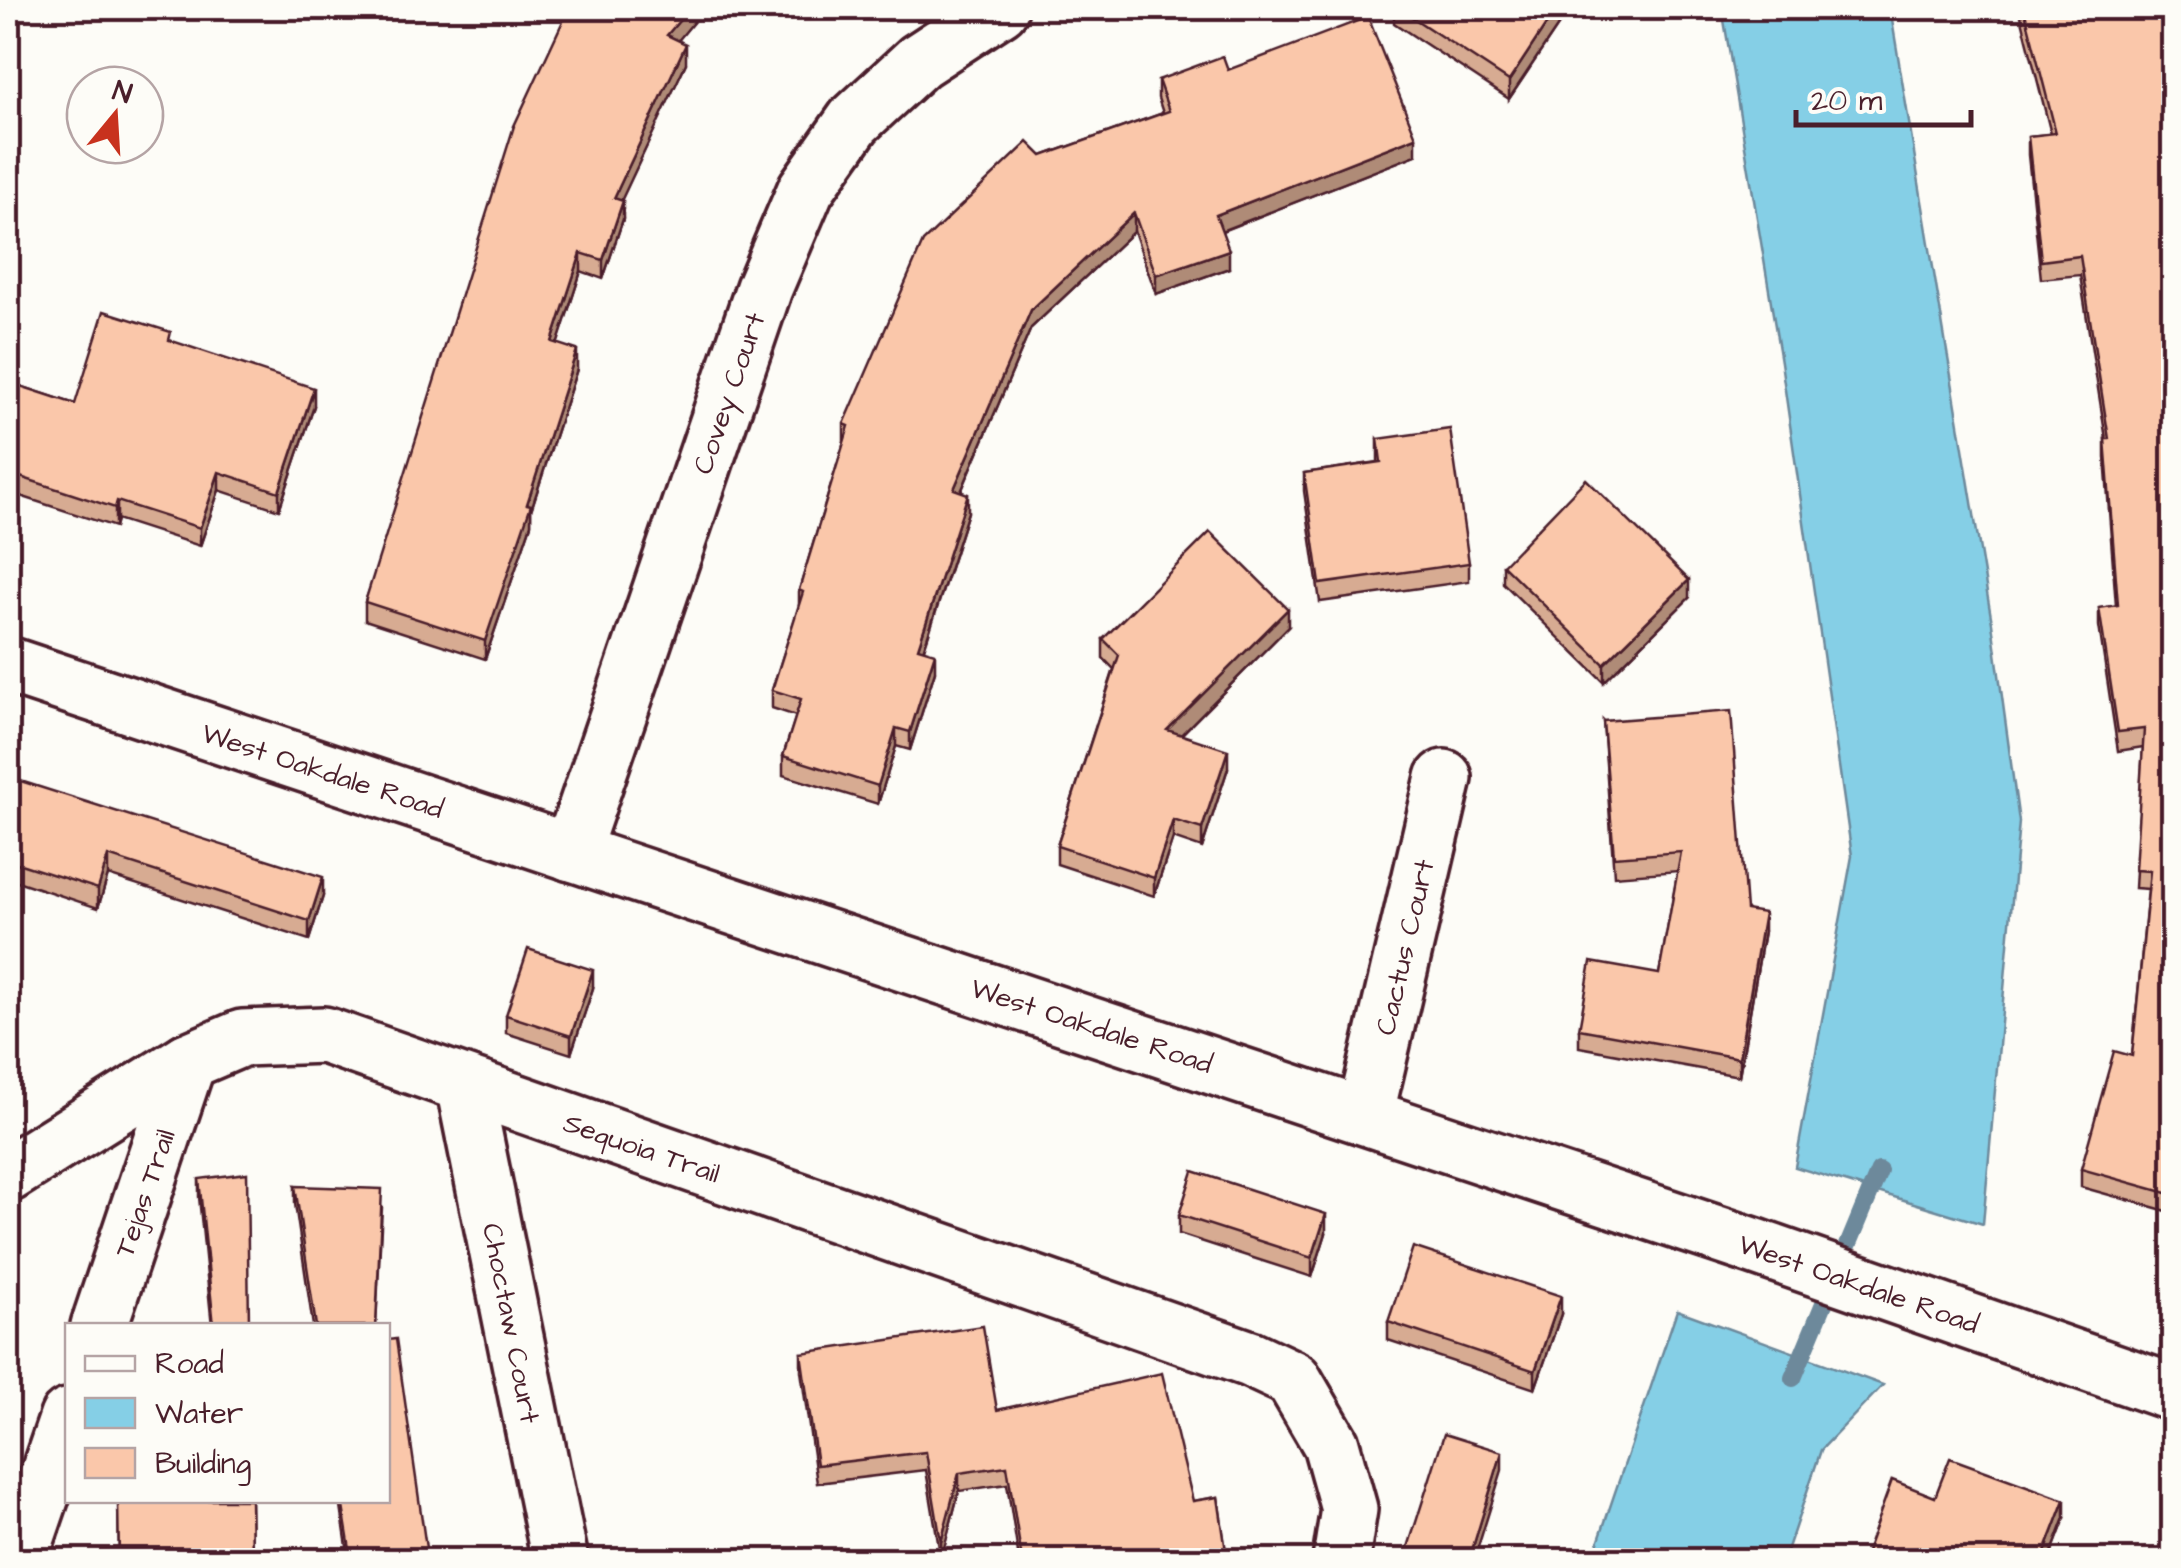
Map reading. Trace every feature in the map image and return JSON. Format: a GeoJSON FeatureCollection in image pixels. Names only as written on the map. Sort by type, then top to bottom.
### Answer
{"type":"FeatureCollection","features":[{"type":"Feature","properties":{"kind":"street","name":"Covey Court"},"geometry":{"type":"LineString","coordinates":[[570,853],[764,288],[806,189],[854,121],[919,61],[1000,8]]}},
{"type":"Feature","properties":{"kind":"street","name":"West Oakdale Road"},"geometry":{"type":"LineString","coordinates":[[8,665],[1756,1247],[2174,1392]]}},
{"type":"Feature","properties":{"kind":"street","name":"Cactus Court"},"geometry":{"type":"LineString","coordinates":[[1365,1116],[1444,778]]}},
{"type":"Feature","properties":{"kind":"street","name":"Sequoia Trail"},"geometry":{"type":"LineString","coordinates":[[8,1174],[188,1061],[242,1038],[324,1035],[1250,1359],[1293,1378],[1330,1444],[1349,1508],[1341,1560]]}},
{"type":"Feature","properties":{"kind":"street","name":"Tejas Trail"},"geometry":{"type":"LineString","coordinates":[[99,1323],[188,1061]]}},
{"type":"Feature","properties":{"kind":"street","name":"Choctaw Court"},"geometry":{"type":"LineString","coordinates":[[464,1085],[560,1560]]}},
{"type":"Feature","properties":{"kind":"street"},"geometry":{"type":"LineString","coordinates":[[18,1560],[65,1426]]}},
{"type":"Feature","properties":{"kind":"water"},"geometry":{"type":"Polygon","coordinates":[[[1722,8],[1890,8],[1992,623],[2019,822],[1983,1224],[1795,1167],[1852,856],[1781,362],[1722,8]]]}},
{"type":"Feature","properties":{"kind":"water"},"geometry":{"type":"Polygon","coordinates":[[[1677,1310],[1883,1385],[1821,1450],[1784,1560],[1592,1560],[1677,1310]]]}},
{"type":"Feature","properties":{"kind":"building"},"geometry":{"type":"Polygon","coordinates":[[[569,8],[690,8],[667,35],[686,44],[614,198],[623,201],[603,260],[581,253],[552,342],[577,350],[485,641],[365,602],[514,126],[569,8]]]}},
{"type":"Feature","properties":{"kind":"building"},"geometry":{"type":"Polygon","coordinates":[[[1398,8],[1557,8],[1509,81],[1398,8]]]}},
{"type":"Feature","properties":{"kind":"building"},"geometry":{"type":"Polygon","coordinates":[[[2024,8],[2165,8],[2174,40],[2174,1195],[2081,1169],[2114,1051],[2132,1056],[2150,871],[2135,870],[2144,729],[2118,732],[2099,608],[2118,605],[2105,439],[2109,439],[2080,256],[2041,261],[2028,136],[2056,133],[2024,8]]]}},
{"type":"Feature","properties":{"kind":"building"},"geometry":{"type":"Polygon","coordinates":[[[1368,17],[1416,137],[1216,215],[1229,250],[1156,275],[1134,213],[1031,310],[954,489],[968,494],[918,648],[935,653],[910,732],[896,728],[878,786],[783,756],[801,699],[772,690],[849,426],[844,424],[923,242],[1028,142],[1042,156],[1169,111],[1158,80],[1223,56],[1228,70],[1368,17]]]}},
{"type":"Feature","properties":{"kind":"building"},"geometry":{"type":"Polygon","coordinates":[[[104,311],[171,332],[169,340],[314,388],[279,492],[219,472],[200,528],[117,501],[115,508],[8,473],[8,382],[75,404],[104,311]]]}},
{"type":"Feature","properties":{"kind":"building"},"geometry":{"type":"Polygon","coordinates":[[[1450,429],[1469,563],[1320,584],[1304,473],[1381,462],[1378,439],[1450,429]]]}},
{"type":"Feature","properties":{"kind":"building"},"geometry":{"type":"Polygon","coordinates":[[[1586,479],[1689,580],[1604,664],[1503,565],[1586,479]]]}},
{"type":"Feature","properties":{"kind":"building"},"geometry":{"type":"Polygon","coordinates":[[[1210,532],[1288,609],[1167,730],[1228,750],[1202,829],[1173,820],[1154,878],[1057,846],[1119,655],[1103,639],[1210,532]]]}},
{"type":"Feature","properties":{"kind":"building"},"geometry":{"type":"Polygon","coordinates":[[[1731,711],[1746,910],[1764,913],[1739,1058],[1579,1029],[1591,962],[1659,974],[1681,852],[1614,857],[1603,721],[1731,711]]]}},
{"type":"Feature","properties":{"kind":"building"},"geometry":{"type":"Polygon","coordinates":[[[8,777],[323,877],[309,921],[108,856],[98,889],[8,860],[8,777]]]}},
{"type":"Feature","properties":{"kind":"building"},"geometry":{"type":"Polygon","coordinates":[[[528,949],[593,970],[571,1036],[506,1015],[528,949]]]}},
{"type":"Feature","properties":{"kind":"building"},"geometry":{"type":"Polygon","coordinates":[[[1193,1171],[1326,1214],[1312,1258],[1179,1215],[1193,1171]]]}},
{"type":"Feature","properties":{"kind":"building"},"geometry":{"type":"Polygon","coordinates":[[[247,1173],[249,1323],[214,1323],[199,1179],[247,1173]]]}},
{"type":"Feature","properties":{"kind":"building"},"geometry":{"type":"Polygon","coordinates":[[[295,1186],[382,1189],[376,1323],[316,1323],[295,1186]]]}},
{"type":"Feature","properties":{"kind":"building"},"geometry":{"type":"Polygon","coordinates":[[[1413,1247],[1561,1296],[1535,1371],[1388,1322],[1413,1247]]]}},
{"type":"Feature","properties":{"kind":"building"},"geometry":{"type":"Polygon","coordinates":[[[983,1326],[997,1410],[1162,1373],[1193,1501],[1218,1497],[1227,1558],[1022,1560],[1007,1466],[959,1473],[941,1542],[926,1452],[817,1465],[801,1353],[983,1326]]]}},
{"type":"Feature","properties":{"kind":"building"},"geometry":{"type":"Polygon","coordinates":[[[396,1339],[427,1555],[351,1556],[342,1503],[390,1503],[390,1340],[396,1339]]]}},
{"type":"Feature","properties":{"kind":"building"},"geometry":{"type":"Polygon","coordinates":[[[1444,1434],[1502,1452],[1469,1560],[1404,1560],[1444,1434]]]}},
{"type":"Feature","properties":{"kind":"building"},"geometry":{"type":"Polygon","coordinates":[[[1950,1458],[2065,1500],[2042,1560],[1888,1560],[1866,1552],[1892,1480],[1935,1497],[1950,1458]]]}},
{"type":"Feature","properties":{"kind":"building"},"geometry":{"type":"Polygon","coordinates":[[[118,1503],[251,1503],[252,1557],[119,1558],[118,1503]]]}},
{"type":"Feature","properties":{"kind":"waterway"},"geometry":{"type":"LineString","coordinates":[[1793,1378],[1879,1171]]}}]}
